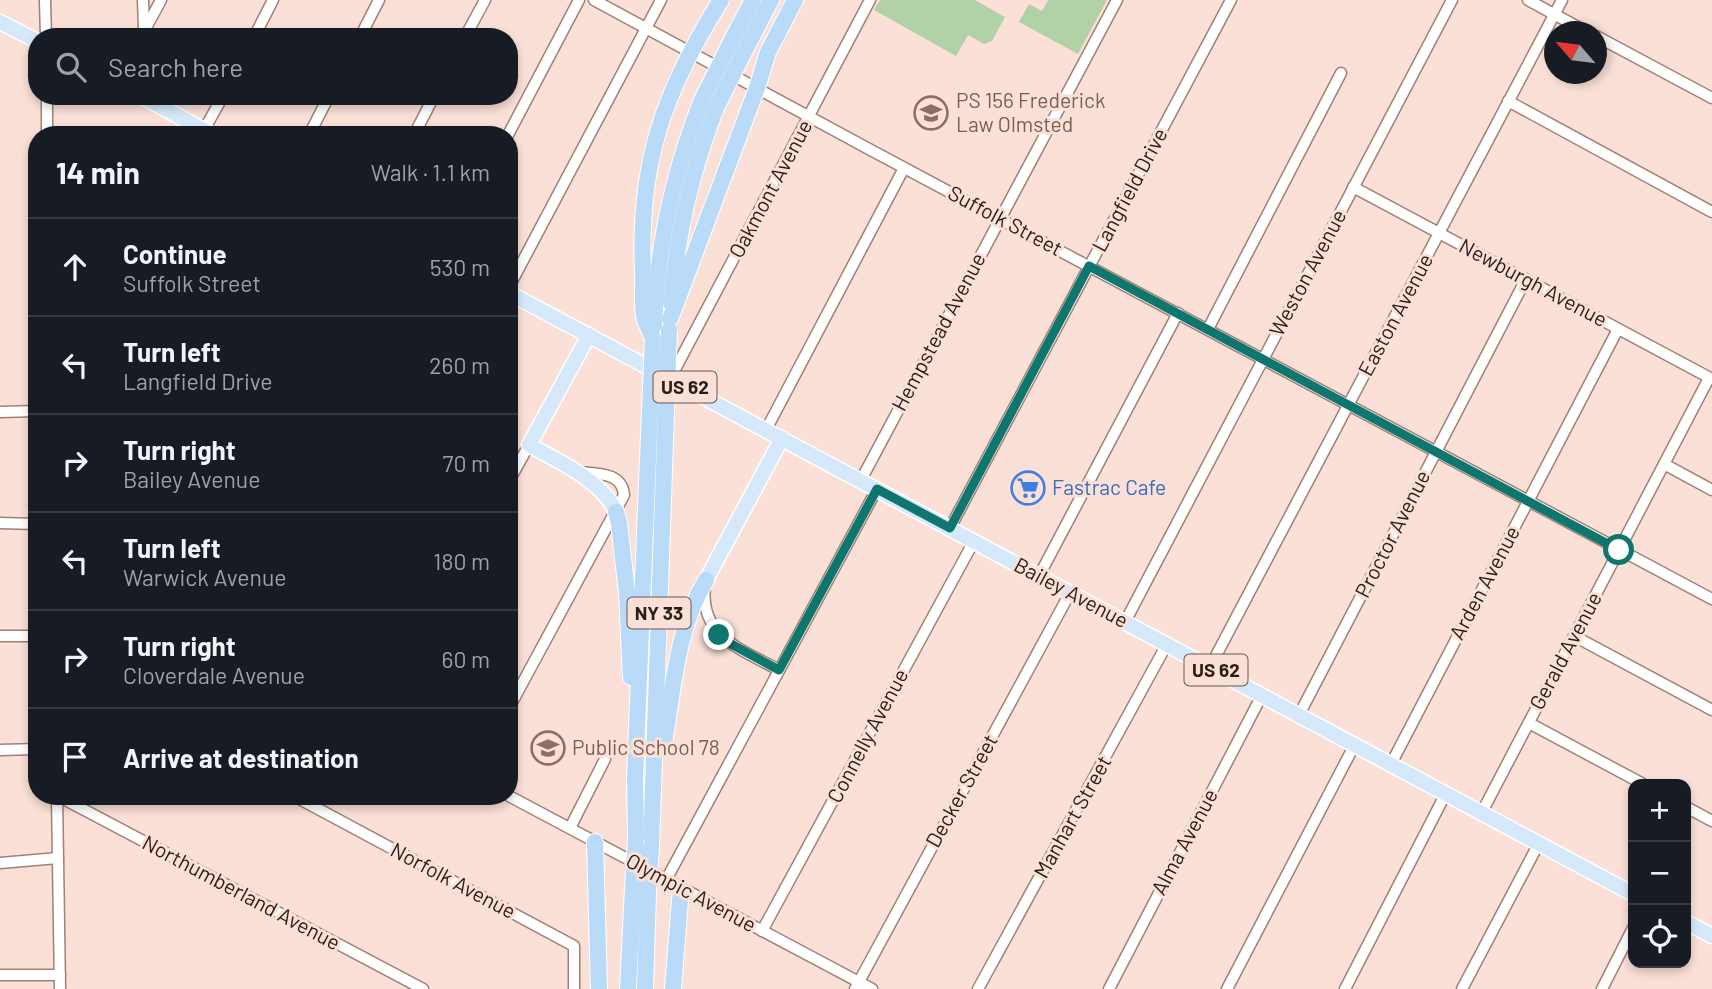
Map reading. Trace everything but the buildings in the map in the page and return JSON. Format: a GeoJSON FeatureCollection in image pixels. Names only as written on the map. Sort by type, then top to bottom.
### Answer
{"type":"FeatureCollection","features":[{"type":"Feature","properties":{"kind":"highway"},"geometry":{"type":"LineString","coordinates":[[660,322],[641,238],[649,163],[664,112],[691,53],[721,0]]}},
{"type":"Feature","properties":{"kind":"highway","name":"NY 33"},"geometry":{"type":"LineString","coordinates":[[628,989],[641,891],[651,847],[653,814],[660,322],[658,273],[667,211],[687,139],[709,104],[740,42],[753,0]]}},
{"type":"Feature","properties":{"kind":"highway","name":"NY 33"},"geometry":{"type":"LineString","coordinates":[[740,42],[771,0]]}},
{"type":"Feature","properties":{"kind":"highway"},"geometry":{"type":"LineString","coordinates":[[660,322],[757,88],[768,52],[794,0]]}},
{"type":"Feature","properties":{"kind":"highway","name":"NY 33"},"geometry":{"type":"LineString","coordinates":[[645,989],[635,776],[658,412],[653,339],[660,322]]}},
{"type":"Feature","properties":{"kind":"highway"},"geometry":{"type":"LineString","coordinates":[[615,512],[619,523],[626,593],[635,776]]}},
{"type":"Feature","properties":{"kind":"highway"},"geometry":{"type":"LineString","coordinates":[[653,814],[681,647],[692,606],[706,580]]}},
{"type":"Feature","properties":{"kind":"highway"},"geometry":{"type":"LineString","coordinates":[[595,842],[599,989]]}},
{"type":"Feature","properties":{"kind":"highway"},"geometry":{"type":"LineString","coordinates":[[673,989],[681,888]]}},
{"type":"Feature","properties":{"kind":"main road"},"geometry":{"type":"LineString","coordinates":[[0,22],[28,36]]}},
{"type":"Feature","properties":{"kind":"main road"},"geometry":{"type":"LineString","coordinates":[[158,105],[198,126]]}},
{"type":"Feature","properties":{"kind":"main road","name":"Bailey Avenue"},"geometry":{"type":"LineString","coordinates":[[518,298],[1628,891]]}},
{"type":"Feature","properties":{"kind":"main road"},"geometry":{"type":"LineString","coordinates":[[589,335],[529,445],[579,472],[585,480],[605,494],[615,512]]}},
{"type":"Feature","properties":{"kind":"main road"},"geometry":{"type":"LineString","coordinates":[[706,580],[782,438]]}},
{"type":"Feature","properties":{"kind":"main road"},"geometry":{"type":"LineString","coordinates":[[1691,925],[1712,936]]}},
{"type":"Feature","properties":{"kind":"street"},"geometry":{"type":"LineString","coordinates":[[45,0],[46,28]]}},
{"type":"Feature","properties":{"kind":"street"},"geometry":{"type":"LineString","coordinates":[[143,0],[143,28]]}},
{"type":"Feature","properties":{"kind":"street"},"geometry":{"type":"LineString","coordinates":[[146,28],[161,0]]}},
{"type":"Feature","properties":{"kind":"street"},"geometry":{"type":"LineString","coordinates":[[259,28],[273,0]]}},
{"type":"Feature","properties":{"kind":"street"},"geometry":{"type":"LineString","coordinates":[[365,28],[379,0]]}},
{"type":"Feature","properties":{"kind":"street"},"geometry":{"type":"LineString","coordinates":[[470,28],[485,0]]}},
{"type":"Feature","properties":{"kind":"street"},"geometry":{"type":"LineString","coordinates":[[513,126],[579,0]]}},
{"type":"Feature","properties":{"kind":"street","name":"Suffolk Street"},"geometry":{"type":"LineString","coordinates":[[594,0],[1712,600]]}},
{"type":"Feature","properties":{"kind":"street"},"geometry":{"type":"LineString","coordinates":[[518,270],[661,0]]}},
{"type":"Feature","properties":{"kind":"street","name":"Oakmont Avenue"},"geometry":{"type":"LineString","coordinates":[[670,379],[870,0]]}},
{"type":"Feature","properties":{"kind":"street","name":"Hempstead Avenue"},"geometry":{"type":"LineString","coordinates":[[861,480],[1118,0]]}},
{"type":"Feature","properties":{"kind":"street","name":"Langfield Drive"},"geometry":{"type":"LineString","coordinates":[[950,528],[1231,0]]}},
{"type":"Feature","properties":{"kind":"street","name":"Weston Avenue"},"geometry":{"type":"LineString","coordinates":[[1125,622],[1452,0]]}},
{"type":"Feature","properties":{"kind":"street"},"geometry":{"type":"LineString","coordinates":[[1528,0],[1567,21]]}},
{"type":"Feature","properties":{"kind":"street","name":"Easton Avenue"},"geometry":{"type":"LineString","coordinates":[[1210,667],[1562,0]]}},
{"type":"Feature","properties":{"kind":"street"},"geometry":{"type":"LineString","coordinates":[[1607,41],[1712,98]]}},
{"type":"Feature","properties":{"kind":"street"},"geometry":{"type":"LineString","coordinates":[[1208,329],[1341,73]]}},
{"type":"Feature","properties":{"kind":"street"},"geometry":{"type":"LineString","coordinates":[[1508,102],[1712,212]]}},
{"type":"Feature","properties":{"kind":"street"},"geometry":{"type":"LineString","coordinates":[[47,105],[47,126]]}},
{"type":"Feature","properties":{"kind":"street"},"geometry":{"type":"LineString","coordinates":[[211,126],[220,105]]}},
{"type":"Feature","properties":{"kind":"street"},"geometry":{"type":"LineString","coordinates":[[314,126],[324,105]]}},
{"type":"Feature","properties":{"kind":"street"},"geometry":{"type":"LineString","coordinates":[[419,126],[429,105]]}},
{"type":"Feature","properties":{"kind":"street"},"geometry":{"type":"LineString","coordinates":[[766,430],[904,168]]}},
{"type":"Feature","properties":{"kind":"street","name":"Newburgh Avenue"},"geometry":{"type":"LineString","coordinates":[[1353,187],[1711,379]]}},
{"type":"Feature","properties":{"kind":"street","name":"Proctor Avenue"},"geometry":{"type":"LineString","coordinates":[[1299,715],[1526,279]]}},
{"type":"Feature","properties":{"kind":"street"},"geometry":{"type":"LineString","coordinates":[[1039,576],[1178,313]]}},
{"type":"Feature","properties":{"kind":"street","name":"Arden Avenue"},"geometry":{"type":"LineString","coordinates":[[1391,764],[1618,328]]}},
{"type":"Feature","properties":{"kind":"street","name":"Gerald Avenue"},"geometry":{"type":"LineString","coordinates":[[1482,813],[1711,379]]}},
{"type":"Feature","properties":{"kind":"street"},"geometry":{"type":"LineString","coordinates":[[0,412],[28,411]]}},
{"type":"Feature","properties":{"kind":"street"},"geometry":{"type":"LineString","coordinates":[[518,465],[529,445]]}},
{"type":"Feature","properties":{"kind":"street"},"geometry":{"type":"LineString","coordinates":[[1664,464],[1712,490]]}},
{"type":"Feature","properties":{"kind":"street"},"geometry":{"type":"LineString","coordinates":[[666,880],[877,489]]}},
{"type":"Feature","properties":{"kind":"street"},"geometry":{"type":"LineString","coordinates":[[518,691],[615,512]]}},
{"type":"Feature","properties":{"kind":"street"},"geometry":{"type":"LineString","coordinates":[[0,523],[28,524]]}},
{"type":"Feature","properties":{"kind":"street","name":"Connelly Avenue"},"geometry":{"type":"LineString","coordinates":[[762,931],[974,541]]}},
{"type":"Feature","properties":{"kind":"street"},"geometry":{"type":"LineString","coordinates":[[706,580],[705,609],[710,624],[731,644],[779,670]]}},
{"type":"Feature","properties":{"kind":"street","name":"Decker Street"},"geometry":{"type":"LineString","coordinates":[[857,985],[1070,593]]}},
{"type":"Feature","properties":{"kind":"street"},"geometry":{"type":"LineString","coordinates":[[0,636],[28,636]]}},
{"type":"Feature","properties":{"kind":"street"},"geometry":{"type":"LineString","coordinates":[[1574,636],[1712,710]]}},
{"type":"Feature","properties":{"kind":"street","name":"Manhart Street"},"geometry":{"type":"LineString","coordinates":[[978,989],[1167,644]]}},
{"type":"Feature","properties":{"kind":"street","name":"Alma Avenue"},"geometry":{"type":"LineString","coordinates":[[1109,989],[1262,695]]}},
{"type":"Feature","properties":{"kind":"street"},"geometry":{"type":"LineString","coordinates":[[1529,723],[1634,779]]}},
{"type":"Feature","properties":{"kind":"street"},"geometry":{"type":"LineString","coordinates":[[1227,989],[1354,744]]}},
{"type":"Feature","properties":{"kind":"street"},"geometry":{"type":"LineString","coordinates":[[0,750],[28,749]]}},
{"type":"Feature","properties":{"kind":"street"},"geometry":{"type":"LineString","coordinates":[[569,828],[605,759]]}},
{"type":"Feature","properties":{"kind":"street"},"geometry":{"type":"LineString","coordinates":[[1345,989],[1446,793]]}},
{"type":"Feature","properties":{"kind":"street","name":"Olympic Avenue"},"geometry":{"type":"LineString","coordinates":[[518,801],[857,985],[872,989]]}},
{"type":"Feature","properties":{"kind":"street"},"geometry":{"type":"LineString","coordinates":[[58,805],[60,989]]}},
{"type":"Feature","properties":{"kind":"street","name":"Northumberland Avenue"},"geometry":{"type":"LineString","coordinates":[[75,805],[423,989]]}},
{"type":"Feature","properties":{"kind":"street","name":"Norfolk Avenue"},"geometry":{"type":"LineString","coordinates":[[311,805],[574,946],[574,989]]}},
{"type":"Feature","properties":{"kind":"street"},"geometry":{"type":"LineString","coordinates":[[1691,810],[1712,821]]}},
{"type":"Feature","properties":{"kind":"street"},"geometry":{"type":"LineString","coordinates":[[1462,989],[1538,843]]}},
{"type":"Feature","properties":{"kind":"street"},"geometry":{"type":"LineString","coordinates":[[0,863],[58,858]]}},
{"type":"Feature","properties":{"kind":"street"},"geometry":{"type":"LineString","coordinates":[[1602,989],[1628,938]]}},
{"type":"Feature","properties":{"kind":"street"},"geometry":{"type":"LineString","coordinates":[[0,975],[60,975]]}},
{"type":"Feature","properties":{"kind":"green space"},"geometry":{"type":"Polygon","coordinates":[[[880,0],[975,0],[1005,17],[992,41],[984,44],[968,35],[956,56],[874,10],[880,0]]]}},
{"type":"Feature","properties":{"kind":"green space"},"geometry":{"type":"Polygon","coordinates":[[[1048,0],[1107,0],[1078,54],[1019,22],[1029,4],[1042,11],[1048,0]]]}},
{"type":"Feature","properties":{"kind":"place","name":"PS 156 Frederick Law Olmsted"},"geometry":{"type":"Point","coordinates":[931,113]}},
{"type":"Feature","properties":{"kind":"place","name":"Fastrac Cafe"},"geometry":{"type":"Point","coordinates":[1028,488]}},
{"type":"Feature","properties":{"kind":"place","name":"Public School 78"},"geometry":{"type":"Point","coordinates":[548,748]}},
{"type":"Feature","properties":{"kind":"route"},"geometry":{"type":"LineString","coordinates":[[719,635],[779,670],[877,489],[950,528],[1089,266],[1619,550]]}}]}
